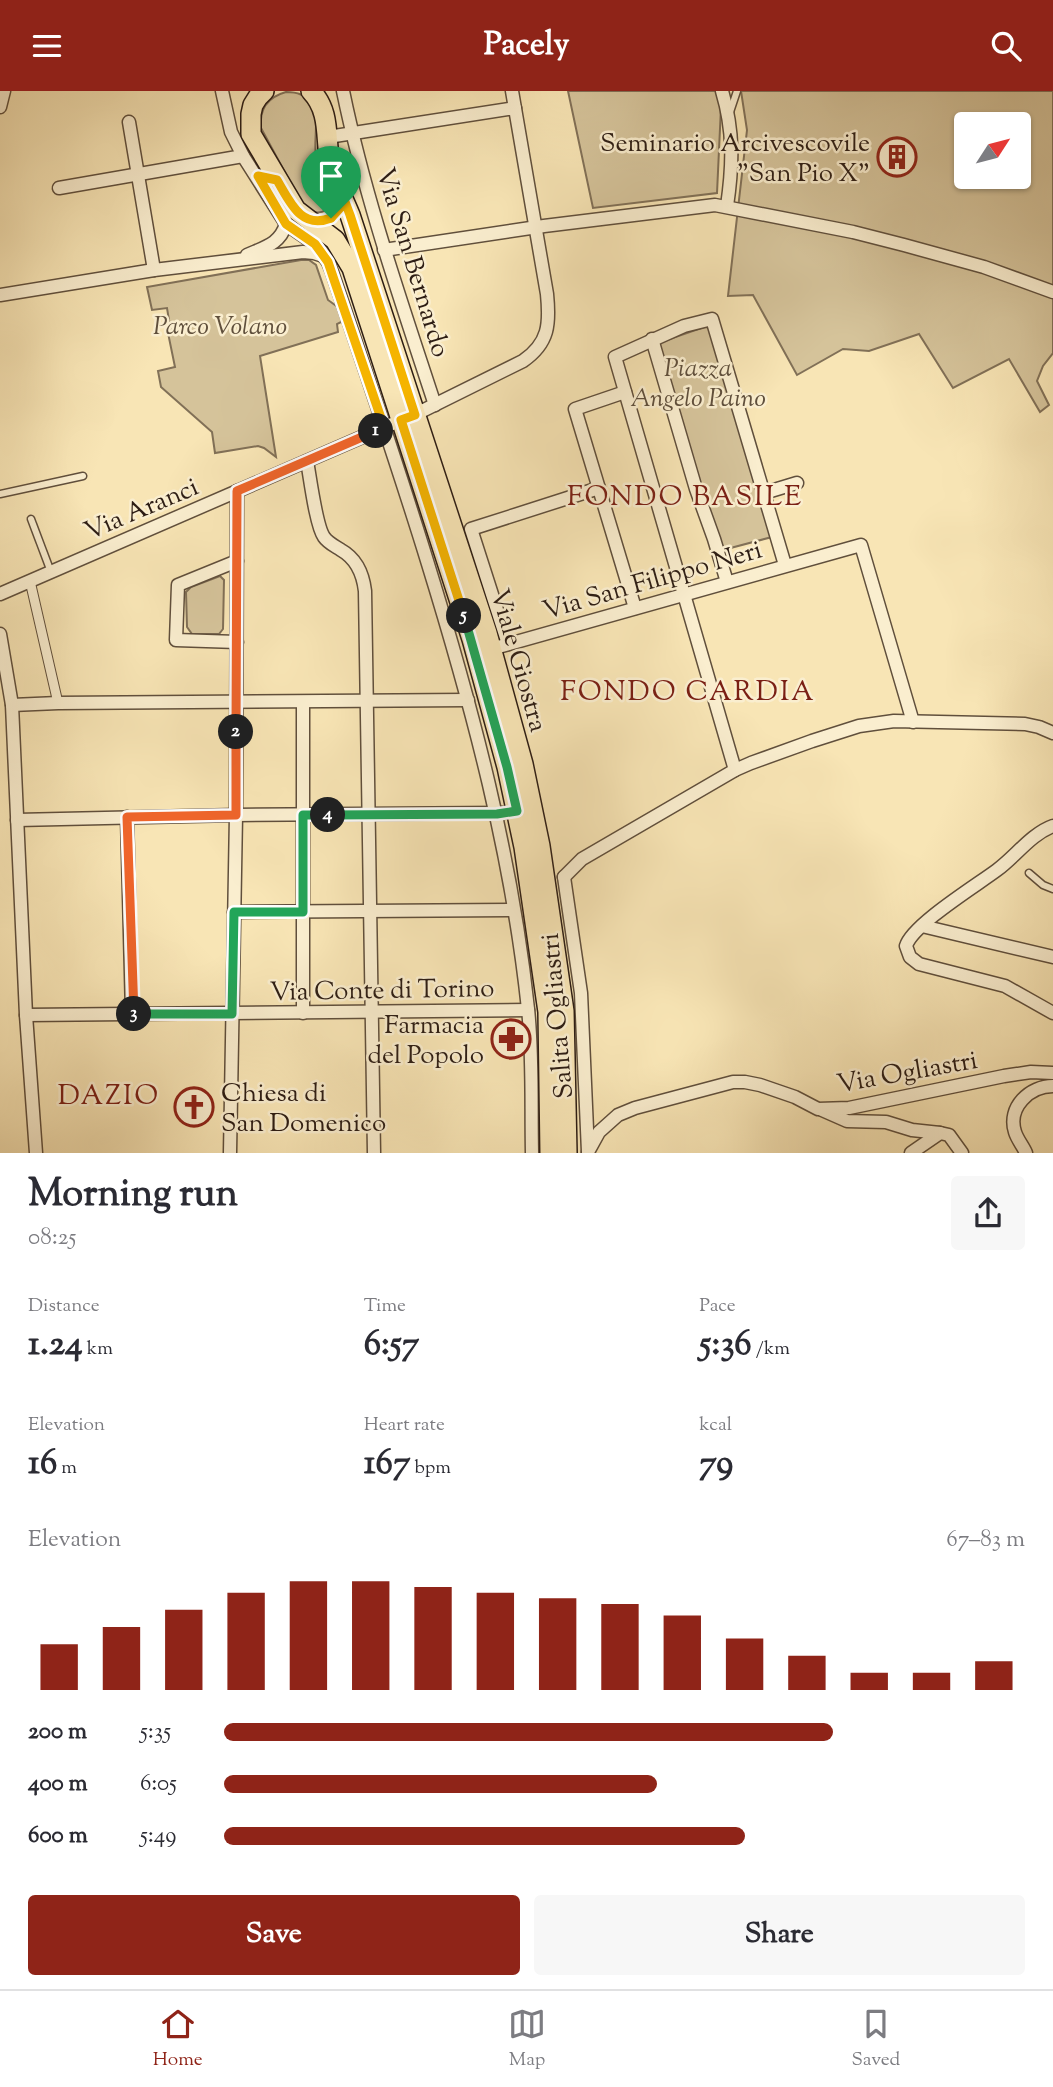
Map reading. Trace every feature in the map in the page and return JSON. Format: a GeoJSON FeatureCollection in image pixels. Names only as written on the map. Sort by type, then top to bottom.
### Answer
{"type":"FeatureCollection","features":[{"type":"Feature","properties":{"kind":"main road"},"geometry":{"type":"LineString","coordinates":[[251,134],[253,105],[264,91]]}},
{"type":"Feature","properties":{"kind":"main road","name":"Viale Giostra"},"geometry":{"type":"LineString","coordinates":[[316,94],[326,119],[331,167],[350,215],[400,421],[499,646],[523,764],[555,878],[564,1011],[567,1153]]}},
{"type":"Feature","properties":{"kind":"main road","name":"Viale Giostra"},"geometry":{"type":"LineString","coordinates":[[251,134],[267,178],[296,210],[329,234],[347,257],[472,639],[507,767],[524,847],[548,1012],[550,1153]]}},
{"type":"Feature","properties":{"kind":"main road"},"geometry":{"type":"LineString","coordinates":[[309,221],[331,218],[344,199]]}},
{"type":"Feature","properties":{"kind":"street"},"geometry":{"type":"LineString","coordinates":[[0,107],[4,91]]}},
{"type":"Feature","properties":{"kind":"street"},"geometry":{"type":"LineString","coordinates":[[222,91],[231,132],[246,160],[267,178],[286,224],[315,244],[324,256]]}},
{"type":"Feature","properties":{"kind":"street","name":"Via San Bernardo"},"geometry":{"type":"LineString","coordinates":[[343,91],[384,250],[435,405]]}},
{"type":"Feature","properties":{"kind":"street","name":"Via Aranci"},"geometry":{"type":"LineString","coordinates":[[0,594],[400,421],[512,368],[532,355],[547,332],[549,311],[512,91]]}},
{"type":"Feature","properties":{"kind":"street"},"geometry":{"type":"LineString","coordinates":[[722,91],[731,124],[731,170],[727,206]]}},
{"type":"Feature","properties":{"kind":"street"},"geometry":{"type":"LineString","coordinates":[[328,137],[515,108]]}},
{"type":"Feature","properties":{"kind":"street"},"geometry":{"type":"LineString","coordinates":[[129,122],[154,270]]}},
{"type":"Feature","properties":{"kind":"street"},"geometry":{"type":"LineString","coordinates":[[246,160],[251,134]]}},
{"type":"Feature","properties":{"kind":"street"},"geometry":{"type":"LineString","coordinates":[[60,188],[137,174],[246,160]]}},
{"type":"Feature","properties":{"kind":"street"},"geometry":{"type":"LineString","coordinates":[[384,250],[535,227],[707,205],[727,206],[904,245],[984,267],[1053,292]]}},
{"type":"Feature","properties":{"kind":"street"},"geometry":{"type":"LineString","coordinates":[[235,260],[272,245],[283,233],[286,224]]}},
{"type":"Feature","properties":{"kind":"street"},"geometry":{"type":"LineString","coordinates":[[3,293],[154,270],[303,252],[324,256]]}},
{"type":"Feature","properties":{"kind":"street","name":"Viale Giostra"},"geometry":{"type":"LineString","coordinates":[[324,256],[400,421],[417,528],[468,700],[497,814],[528,1010],[532,1153]]}},
{"type":"Feature","properties":{"kind":"street"},"geometry":{"type":"LineString","coordinates":[[735,769],[615,357],[684,326],[712,319],[785,565]]}},
{"type":"Feature","properties":{"kind":"street"},"geometry":{"type":"LineString","coordinates":[[652,339],[696,489],[727,582]]}},
{"type":"Feature","properties":{"kind":"street"},"geometry":{"type":"LineString","coordinates":[[625,392],[575,409],[635,608]]}},
{"type":"Feature","properties":{"kind":"street"},"geometry":{"type":"LineString","coordinates":[[307,461],[324,537],[355,561],[365,591],[374,1153]]}},
{"type":"Feature","properties":{"kind":"street"},"geometry":{"type":"LineString","coordinates":[[764,493],[797,483]]}},
{"type":"Feature","properties":{"kind":"street"},"geometry":{"type":"LineString","coordinates":[[499,646],[471,529],[599,488]]}},
{"type":"Feature","properties":{"kind":"street"},"geometry":{"type":"LineString","coordinates":[[230,1153],[236,815],[237,491]]}},
{"type":"Feature","properties":{"kind":"street","name":"Via San Filippo Neri"},"geometry":{"type":"LineString","coordinates":[[499,646],[861,545],[913,722]]}},
{"type":"Feature","properties":{"kind":"street"},"geometry":{"type":"LineString","coordinates":[[237,561],[178,585],[176,640],[237,642]]}},
{"type":"Feature","properties":{"kind":"street"},"geometry":{"type":"LineString","coordinates":[[30,581],[58,703]]}},
{"type":"Feature","properties":{"kind":"street"},"geometry":{"type":"LineString","coordinates":[[0,634],[12,705],[26,1015],[36,1153]]}},
{"type":"Feature","properties":{"kind":"street"},"geometry":{"type":"LineString","coordinates":[[12,705],[367,699],[468,700]]}},
{"type":"Feature","properties":{"kind":"street"},"geometry":{"type":"LineString","coordinates":[[303,702],[303,1013]]}},
{"type":"Feature","properties":{"kind":"street"},"geometry":{"type":"LineString","coordinates":[[555,878],[582,859],[735,769],[859,726],[894,721],[1025,724],[1053,733]]}},
{"type":"Feature","properties":{"kind":"street"},"geometry":{"type":"LineString","coordinates":[[17,820],[236,815],[497,814],[517,811]]}},
{"type":"Feature","properties":{"kind":"street"},"geometry":{"type":"LineString","coordinates":[[127,817],[132,1014]]}},
{"type":"Feature","properties":{"kind":"street"},"geometry":{"type":"LineString","coordinates":[[1053,826],[1039,833],[996,871],[922,926],[910,936],[905,946],[914,961],[1006,986],[1053,1013]]}},
{"type":"Feature","properties":{"kind":"street","name":"Salita Ogliastri"},"geometry":{"type":"LineString","coordinates":[[555,878],[581,993],[588,1152]]}},
{"type":"Feature","properties":{"kind":"street"},"geometry":{"type":"LineString","coordinates":[[234,912],[513,911]]}},
{"type":"Feature","properties":{"kind":"street"},"geometry":{"type":"LineString","coordinates":[[922,926],[1053,957]]}},
{"type":"Feature","properties":{"kind":"street","name":"Via Conte di Torino"},"geometry":{"type":"LineString","coordinates":[[26,1015],[528,1010]]}},
{"type":"Feature","properties":{"kind":"street"},"geometry":{"type":"LineString","coordinates":[[1031,1072],[1035,1090]]}},
{"type":"Feature","properties":{"kind":"street","name":"Via Ogliastri"},"geometry":{"type":"LineString","coordinates":[[588,1152],[599,1132],[618,1115],[733,1082],[745,1081],[760,1085],[818,1109],[849,1108],[1004,1076],[1031,1072],[1053,1073]]}},
{"type":"Feature","properties":{"kind":"street"},"geometry":{"type":"LineString","coordinates":[[1026,1153],[1015,1133],[1013,1120],[1019,1101],[1035,1090],[1053,1086]]}},
{"type":"Feature","properties":{"kind":"street"},"geometry":{"type":"LineString","coordinates":[[818,1109],[847,1121],[886,1122],[912,1130],[949,1135],[962,1153]]}},
{"type":"Feature","properties":{"kind":"street"},"geometry":{"type":"LineString","coordinates":[[911,1153],[940,1133]]}},
{"type":"Feature","properties":{"kind":"lane"},"geometry":{"type":"LineString","coordinates":[[729,114],[737,91]]}},
{"type":"Feature","properties":{"kind":"lane"},"geometry":{"type":"LineString","coordinates":[[0,494],[83,476]]}},
{"type":"Feature","properties":{"kind":"lane"},"geometry":{"type":"LineString","coordinates":[[31,519],[51,572]]}},
{"type":"Feature","properties":{"kind":"lane"},"geometry":{"type":"LineString","coordinates":[[1029,873],[1042,885],[1053,889]]}},
{"type":"Feature","properties":{"kind":"green space"},"geometry":{"type":"Polygon","coordinates":[[[568,91],[718,91],[721,107],[717,193],[593,208],[568,91]]]}},
{"type":"Feature","properties":{"kind":"green space"},"geometry":{"type":"Polygon","coordinates":[[[741,91],[1053,91],[1053,353],[1043,366],[1037,381],[1049,405],[1040,412],[1009,359],[953,388],[919,334],[869,351],[843,349],[797,375],[753,295],[728,296],[747,130],[741,91]]]}},
{"type":"Feature","properties":{"kind":"green space"},"geometry":{"type":"Polygon","coordinates":[[[286,92],[305,97],[313,108],[316,122],[316,156],[332,199],[322,212],[313,211],[302,204],[261,128],[266,105],[274,97],[286,92]]]}},
{"type":"Feature","properties":{"kind":"green space","name":"Parco Volano"},"geometry":{"type":"Polygon","coordinates":[[[309,260],[316,265],[328,300],[339,308],[345,320],[337,324],[338,332],[260,356],[276,457],[258,446],[215,453],[212,432],[161,387],[158,371],[175,367],[168,333],[171,332],[167,308],[152,310],[147,287],[309,260]]]}},
{"type":"Feature","properties":{"kind":"green space","name":"Piazza Angelo Paino"},"geometry":{"type":"Polygon","coordinates":[[[710,325],[772,537],[723,550],[658,343],[710,325]]]}},
{"type":"Feature","properties":{"kind":"green space"},"geometry":{"type":"Polygon","coordinates":[[[220,576],[224,580],[223,629],[219,634],[192,634],[187,627],[186,592],[191,587],[220,576]]]}},
{"type":"Feature","properties":{"kind":"place","name":"Seminario Arcivescovile \"San Pio X\""},"geometry":{"type":"Point","coordinates":[897,157]}},
{"type":"Feature","properties":{"kind":"place","name":"Farmacia del Popolo"},"geometry":{"type":"Point","coordinates":[511,1039]}},
{"type":"Feature","properties":{"kind":"place","name":"Chiesa di San Domenico"},"geometry":{"type":"Point","coordinates":[194,1107]}},
{"type":"Feature","properties":{"kind":"district","name":"FONDO BASILE"},"geometry":{"type":"Point","coordinates":[685,495]}},
{"type":"Feature","properties":{"kind":"district","name":"FONDO CARDIA"},"geometry":{"type":"Point","coordinates":[688,690]}},
{"type":"Feature","properties":{"kind":"district","name":"DAZIO"},"geometry":{"type":"Point","coordinates":[109,1094]}},
{"type":"Feature","properties":{"kind":"route"},"geometry":{"type":"LineString","coordinates":[[258,176],[277,180],[296,210],[309,221],[331,218],[337,213],[344,199],[415,415],[401,420],[472,639],[517,811],[497,814],[303,815],[303,912],[234,912],[232,1014],[132,1014],[127,817],[236,815],[237,491],[384,427],[328,262],[315,244],[286,224],[258,176]]}}]}
